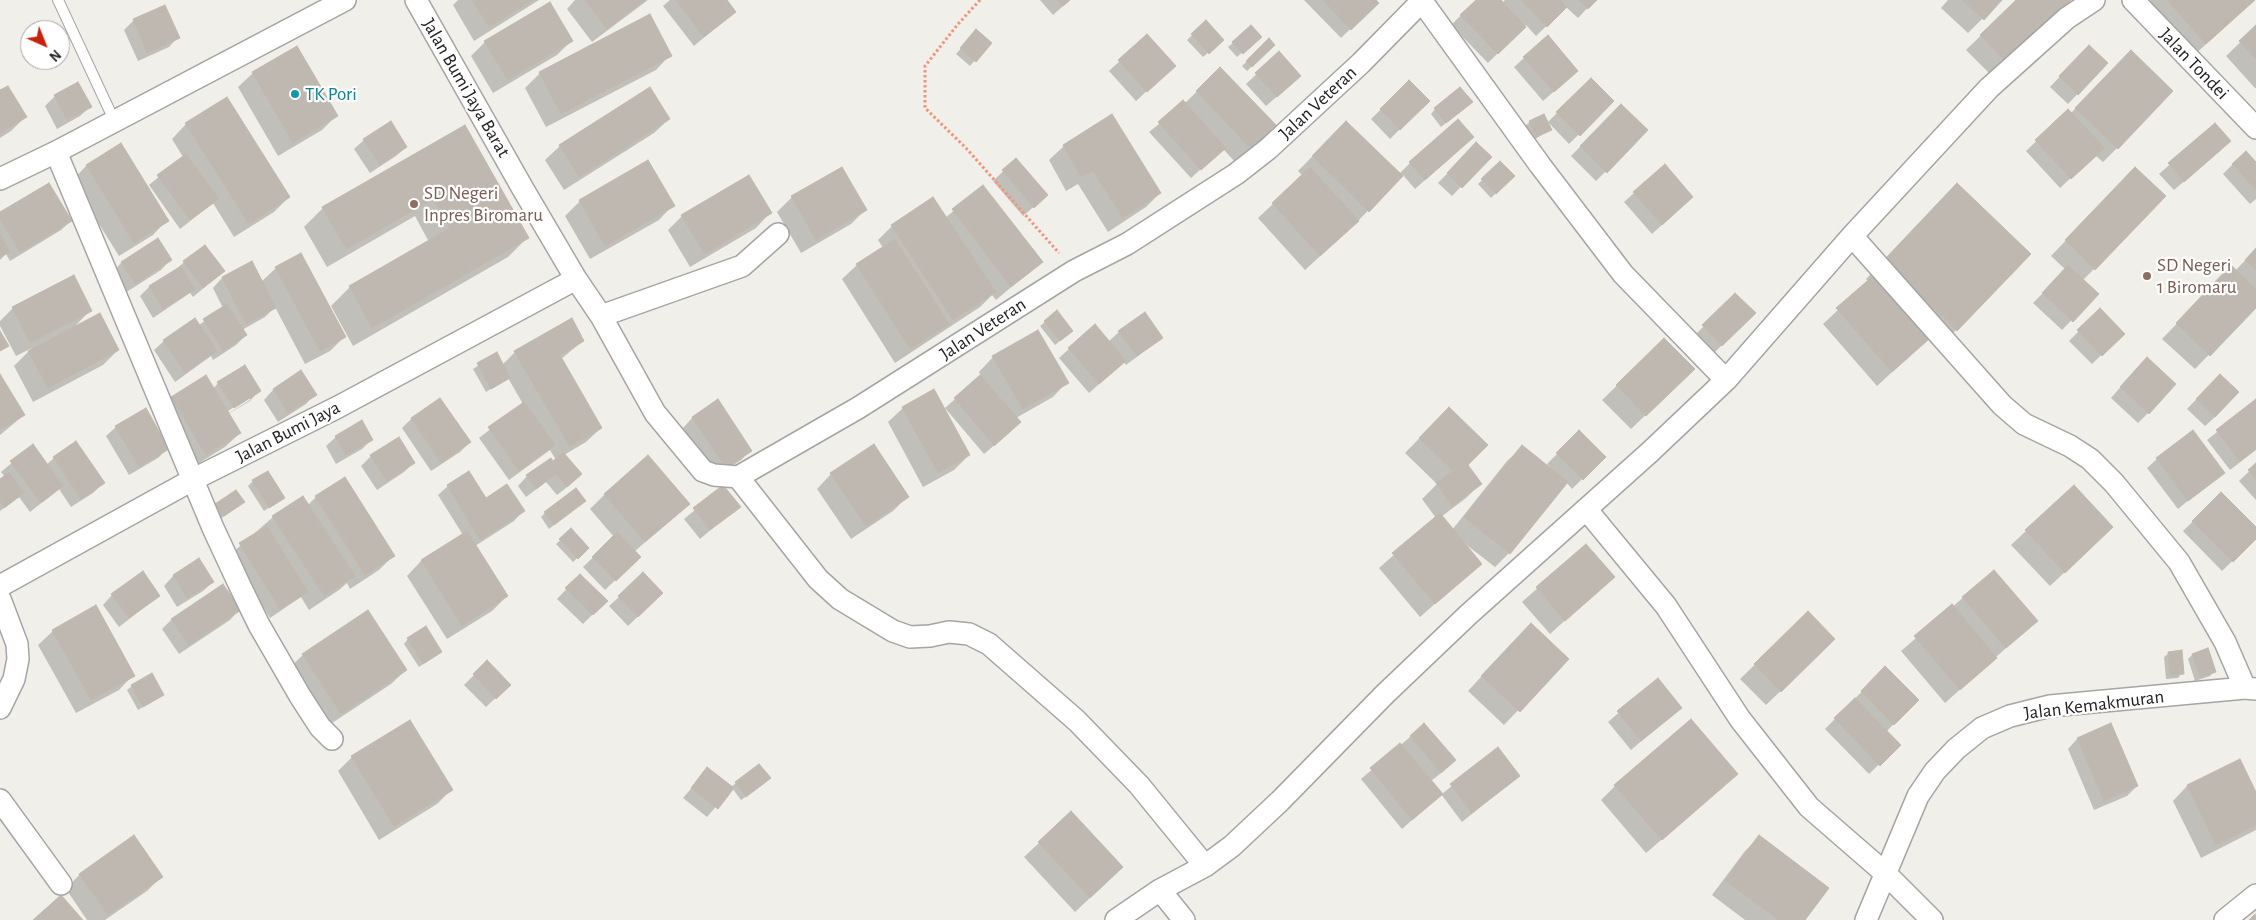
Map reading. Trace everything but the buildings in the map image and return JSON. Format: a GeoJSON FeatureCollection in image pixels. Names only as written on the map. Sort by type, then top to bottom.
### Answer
{"type":"FeatureCollection","features":[{"type":"Feature","properties":{"kind":"street"},"geometry":{"type":"LineString","coordinates":[[0,179],[56,152],[346,0]]}},
{"type":"Feature","properties":{"kind":"street","name":"Jalan Bumi Jaya Barat"},"geometry":{"type":"LineString","coordinates":[[416,0],[576,279]]}},
{"type":"Feature","properties":{"kind":"street"},"geometry":{"type":"LineString","coordinates":[[1422,0],[1540,165],[1623,274],[1726,380]]}},
{"type":"Feature","properties":{"kind":"street","name":"Jalan Veteran"},"geometry":{"type":"LineString","coordinates":[[738,477],[936,360],[1074,271],[1127,244],[1236,174],[1268,149],[1361,63],[1422,0]]}},
{"type":"Feature","properties":{"kind":"street"},"geometry":{"type":"LineString","coordinates":[[1116,920],[1160,890],[1205,866],[1232,846],[1280,802],[1385,694],[1469,614],[1726,380],[1852,236],[1989,88],[2068,18],[2094,0]]}},
{"type":"Feature","properties":{"kind":"street","name":"Jalan Tondei"},"geometry":{"type":"LineString","coordinates":[[2133,0],[2256,128]]}},
{"type":"Feature","properties":{"kind":"street"},"geometry":{"type":"LineString","coordinates":[[56,152],[213,528],[259,626],[320,727],[332,739]]}},
{"type":"Feature","properties":{"kind":"street"},"geometry":{"type":"LineString","coordinates":[[601,316],[742,266],[778,234]]}},
{"type":"Feature","properties":{"kind":"street"},"geometry":{"type":"LineString","coordinates":[[1852,236],[2002,405],[2024,424],[2070,446],[2090,459],[2114,483],[2179,562],[2250,688]]}},
{"type":"Feature","properties":{"kind":"street"},"geometry":{"type":"LineString","coordinates":[[576,279],[601,316],[655,413],[703,470],[714,475],[738,477],[818,579],[840,599],[893,631],[910,637],[950,632],[969,634],[988,644],[1077,721],[1139,786],[1205,866]]}},
{"type":"Feature","properties":{"kind":"street","name":"Jalan Bumi Jaya"},"geometry":{"type":"LineString","coordinates":[[0,586],[194,479],[338,407],[576,279]]}},
{"type":"Feature","properties":{"kind":"street"},"geometry":{"type":"LineString","coordinates":[[1586,509],[1666,606],[1740,719],[1809,808],[1885,873],[1932,920]]}},
{"type":"Feature","properties":{"kind":"street"},"geometry":{"type":"LineString","coordinates":[[0,599],[17,644],[18,659],[14,679],[0,708]]}},
{"type":"Feature","properties":{"kind":"street","name":"Jalan Kemakmuran"},"geometry":{"type":"LineString","coordinates":[[1866,920],[1918,796],[1935,771],[1956,749],[1982,728],[2010,716],[2050,706],[2250,688]]}},
{"type":"Feature","properties":{"kind":"street"},"geometry":{"type":"LineString","coordinates":[[0,800],[61,884]]}},
{"type":"Feature","properties":{"kind":"street"},"geometry":{"type":"LineString","coordinates":[[1160,890],[1184,920]]}},
{"type":"Feature","properties":{"kind":"street"},"geometry":{"type":"LineString","coordinates":[[2225,920],[2256,895]]}},
{"type":"Feature","properties":{"kind":"lane"},"geometry":{"type":"LineString","coordinates":[[58,0],[114,120]]}},
{"type":"Feature","properties":{"kind":"path"},"geometry":{"type":"LineString","coordinates":[[980,0],[958,24],[925,66],[925,108],[966,148],[1074,271]]}},
{"type":"Feature","properties":{"kind":"place","name":"TK Pori"},"geometry":{"type":"Point","coordinates":[295,94]}},
{"type":"Feature","properties":{"kind":"place","name":"SD Negeri Inpres Biromaru"},"geometry":{"type":"Point","coordinates":[414,204]}},
{"type":"Feature","properties":{"kind":"place","name":"SD Negeri 1 Biromaru"},"geometry":{"type":"Point","coordinates":[2147,276]}}]}
